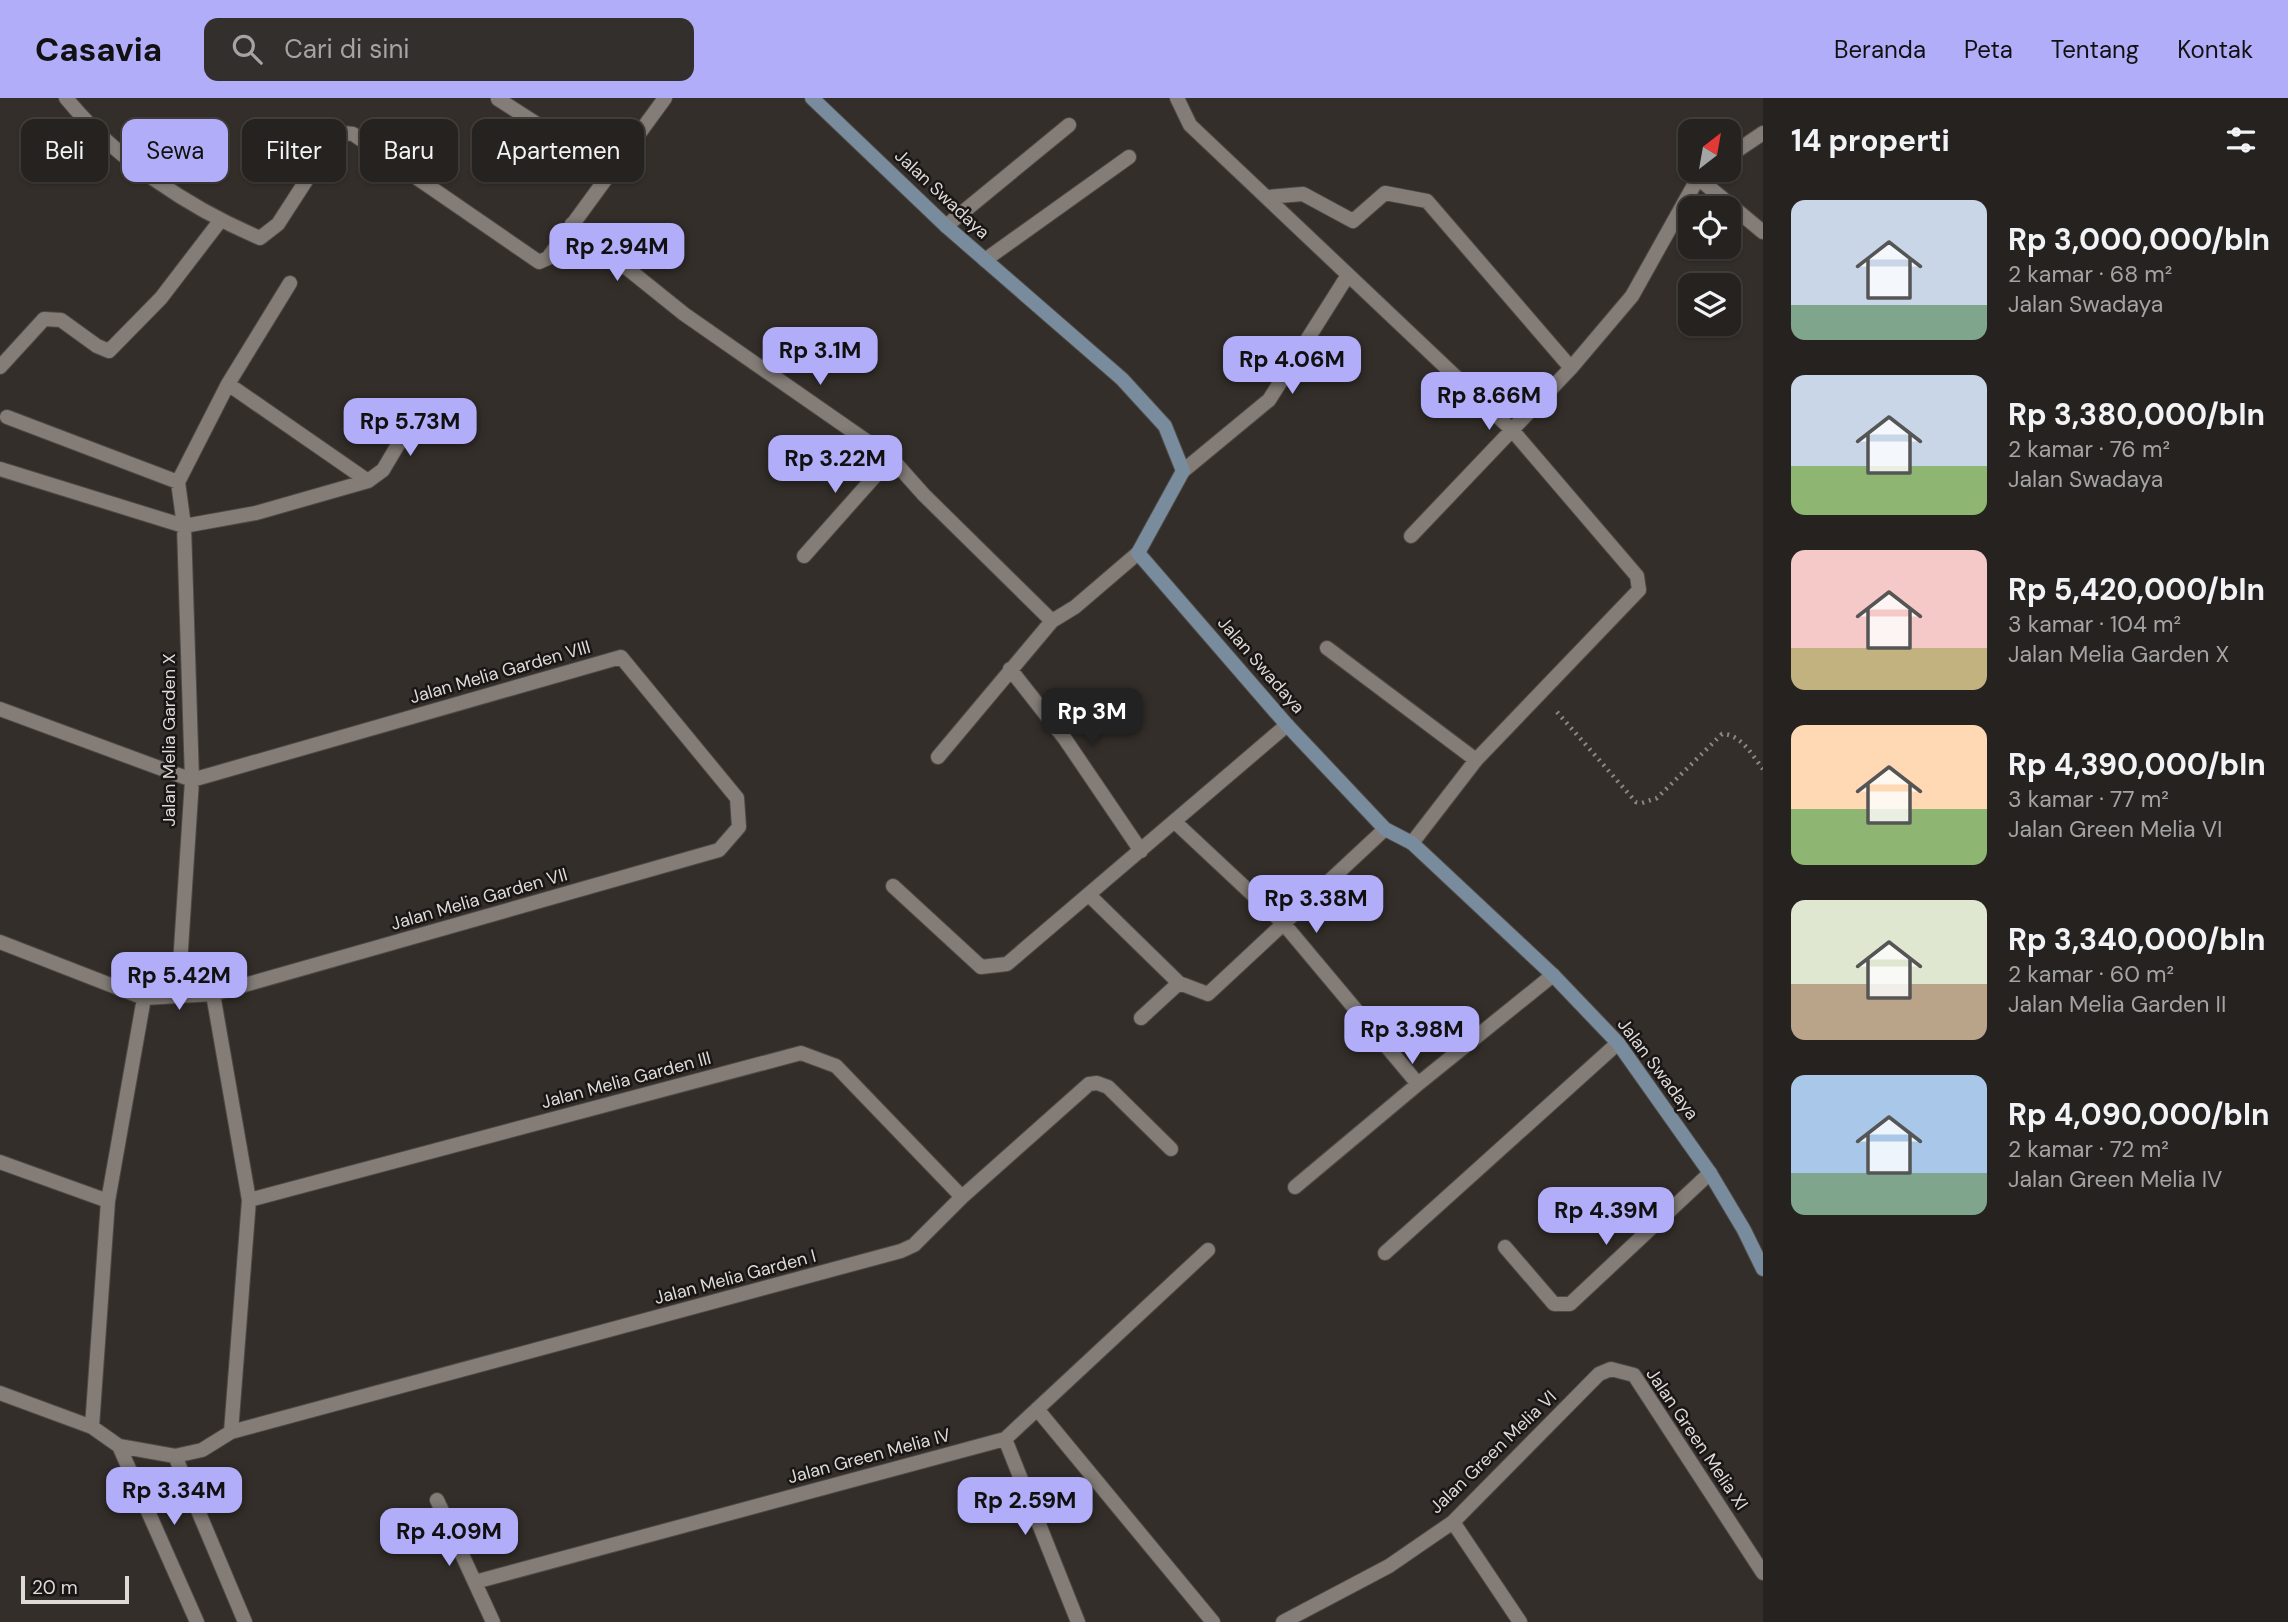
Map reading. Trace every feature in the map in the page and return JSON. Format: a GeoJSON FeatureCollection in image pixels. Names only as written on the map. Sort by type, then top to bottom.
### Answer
{"type":"FeatureCollection","features":[{"type":"Feature","properties":{"kind":"street"},"geometry":{"type":"LineString","coordinates":[[66,98],[104,140],[142,170],[220,221],[260,238],[278,224],[335,136],[343,133],[353,134],[539,262],[548,258],[602,182]]}},
{"type":"Feature","properties":{"kind":"street"},"geometry":{"type":"LineString","coordinates":[[644,125],[664,98]]}},
{"type":"Feature","properties":{"kind":"street","name":"Jalan Swadaya"},"geometry":{"type":"LineString","coordinates":[[812,98],[946,226],[1122,379],[1165,426],[1184,471]]}},
{"type":"Feature","properties":{"kind":"street"},"geometry":{"type":"LineString","coordinates":[[1177,98],[1190,125],[1512,430],[1637,576],[1639,590],[1476,760],[1412,843]]}},
{"type":"Feature","properties":{"kind":"street"},"geometry":{"type":"LineString","coordinates":[[498,99],[529,119]]}},
{"type":"Feature","properties":{"kind":"street"},"geometry":{"type":"LineString","coordinates":[[946,226],[1069,125]]}},
{"type":"Feature","properties":{"kind":"street"},"geometry":{"type":"LineString","coordinates":[[1741,148],[1763,133]]}},
{"type":"Feature","properties":{"kind":"street"},"geometry":{"type":"LineString","coordinates":[[985,260],[1129,157]]}},
{"type":"Feature","properties":{"kind":"street"},"geometry":{"type":"LineString","coordinates":[[1411,536],[1571,368],[1632,296],[1699,182]]}},
{"type":"Feature","properties":{"kind":"street"},"geometry":{"type":"LineString","coordinates":[[1712,182],[1763,232]]}},
{"type":"Feature","properties":{"kind":"street"},"geometry":{"type":"LineString","coordinates":[[1268,197],[1303,194],[1353,221],[1385,193],[1427,201],[1571,368]]}},
{"type":"Feature","properties":{"kind":"street"},"geometry":{"type":"LineString","coordinates":[[0,368],[44,318],[61,320],[97,346],[109,351],[162,298],[220,221]]}},
{"type":"Feature","properties":{"kind":"street"},"geometry":{"type":"LineString","coordinates":[[572,224],[684,314],[891,458],[923,495],[1052,621]]}},
{"type":"Feature","properties":{"kind":"street"},"geometry":{"type":"LineString","coordinates":[[938,757],[1052,621],[1075,607],[1138,553],[1184,471],[1269,400],[1349,275]]}},
{"type":"Feature","properties":{"kind":"street"},"geometry":{"type":"LineString","coordinates":[[7,417],[178,482],[228,384],[290,283]]}},
{"type":"Feature","properties":{"kind":"street"},"geometry":{"type":"LineString","coordinates":[[228,384],[368,481]]}},
{"type":"Feature","properties":{"kind":"street"},"geometry":{"type":"LineString","coordinates":[[0,468],[184,526],[256,513],[368,481],[383,470],[421,407]]}},
{"type":"Feature","properties":{"kind":"street"},"geometry":{"type":"LineString","coordinates":[[804,556],[891,458]]}},
{"type":"Feature","properties":{"kind":"street","name":"Jalan Melia Garden X"},"geometry":{"type":"LineString","coordinates":[[178,482],[184,526],[192,780],[178,995]]}},
{"type":"Feature","properties":{"kind":"street","name":"Jalan Swadaya"},"geometry":{"type":"LineString","coordinates":[[1138,553],[1287,725],[1385,829],[1412,843],[1553,975],[1618,1043],[1710,1173],[1744,1230],[1763,1269]]}},
{"type":"Feature","properties":{"kind":"street"},"geometry":{"type":"LineString","coordinates":[[1327,649],[1476,760]]}},
{"type":"Feature","properties":{"kind":"street","name":"Jalan Melia Garden VIII"},"geometry":{"type":"LineString","coordinates":[[192,780],[621,657],[737,798],[738,820]]}},
{"type":"Feature","properties":{"kind":"street"},"geometry":{"type":"LineString","coordinates":[[1010,669],[1065,739],[1141,851]]}},
{"type":"Feature","properties":{"kind":"street"},"geometry":{"type":"LineString","coordinates":[[0,709],[192,780]]}},
{"type":"Feature","properties":{"kind":"street"},"geometry":{"type":"LineString","coordinates":[[893,886],[981,967],[1007,964],[1287,725]]}},
{"type":"Feature","properties":{"kind":"street","name":"Jalan Melia Garden VII"},"geometry":{"type":"LineString","coordinates":[[144,998],[213,995],[719,850],[739,827],[738,820]]}},
{"type":"Feature","properties":{"kind":"street"},"geometry":{"type":"LineString","coordinates":[[1175,822],[1284,924],[1418,1084]]}},
{"type":"Feature","properties":{"kind":"street"},"geometry":{"type":"LineString","coordinates":[[1089,895],[1178,984],[1208,994],[1385,829]]}},
{"type":"Feature","properties":{"kind":"street"},"geometry":{"type":"LineString","coordinates":[[0,942],[144,998],[108,1201],[92,1427]]}},
{"type":"Feature","properties":{"kind":"street"},"geometry":{"type":"LineString","coordinates":[[1295,1187],[1553,975]]}},
{"type":"Feature","properties":{"kind":"street"},"geometry":{"type":"LineString","coordinates":[[1141,1018],[1178,984]]}},
{"type":"Feature","properties":{"kind":"street"},"geometry":{"type":"LineString","coordinates":[[213,995],[249,1200],[231,1432]]}},
{"type":"Feature","properties":{"kind":"street"},"geometry":{"type":"LineString","coordinates":[[1385,1252],[1618,1043]]}},
{"type":"Feature","properties":{"kind":"street","name":"Jalan Melia Garden III"},"geometry":{"type":"LineString","coordinates":[[249,1200],[801,1053],[836,1066],[962,1197]]}},
{"type":"Feature","properties":{"kind":"street","name":"Jalan Melia Garden I"},"geometry":{"type":"LineString","coordinates":[[175,1456],[202,1450],[231,1432],[892,1254],[914,1245],[962,1197],[1090,1084],[1097,1083],[1108,1087],[1171,1149]]}},
{"type":"Feature","properties":{"kind":"street"},"geometry":{"type":"LineString","coordinates":[[0,1162],[108,1201]]}},
{"type":"Feature","properties":{"kind":"street"},"geometry":{"type":"LineString","coordinates":[[1505,1247],[1554,1304],[1570,1304],[1710,1173]]}},
{"type":"Feature","properties":{"kind":"street","name":"Jalan Green Melia IV"},"geometry":{"type":"LineString","coordinates":[[475,1582],[1005,1439],[1208,1250]]}},
{"type":"Feature","properties":{"kind":"street","name":"Jalan Green Melia VI"},"geometry":{"type":"LineString","coordinates":[[1283,1622],[1389,1566],[1453,1522],[1599,1374],[1616,1370]]}},
{"type":"Feature","properties":{"kind":"street","name":"Jalan Green Melia XI"},"geometry":{"type":"LineString","coordinates":[[1616,1370],[1634,1375],[1763,1573]]}},
{"type":"Feature","properties":{"kind":"street"},"geometry":{"type":"LineString","coordinates":[[0,1393],[92,1427],[119,1446],[175,1456],[245,1622]]}},
{"type":"Feature","properties":{"kind":"street"},"geometry":{"type":"LineString","coordinates":[[1037,1409],[1213,1622]]}},
{"type":"Feature","properties":{"kind":"street"},"geometry":{"type":"LineString","coordinates":[[1005,1439],[1078,1622]]}},
{"type":"Feature","properties":{"kind":"street"},"geometry":{"type":"LineString","coordinates":[[119,1446],[197,1622]]}},
{"type":"Feature","properties":{"kind":"street"},"geometry":{"type":"LineString","coordinates":[[438,1500],[493,1622]]}},
{"type":"Feature","properties":{"kind":"street"},"geometry":{"type":"LineString","coordinates":[[1453,1522],[1520,1622]]}},
{"type":"Feature","properties":{"kind":"path"},"geometry":{"type":"LineString","coordinates":[[1541,693],[1636,802],[1642,803],[1657,798],[1722,734],[1734,736],[1739,740],[1763,769]]}}]}
